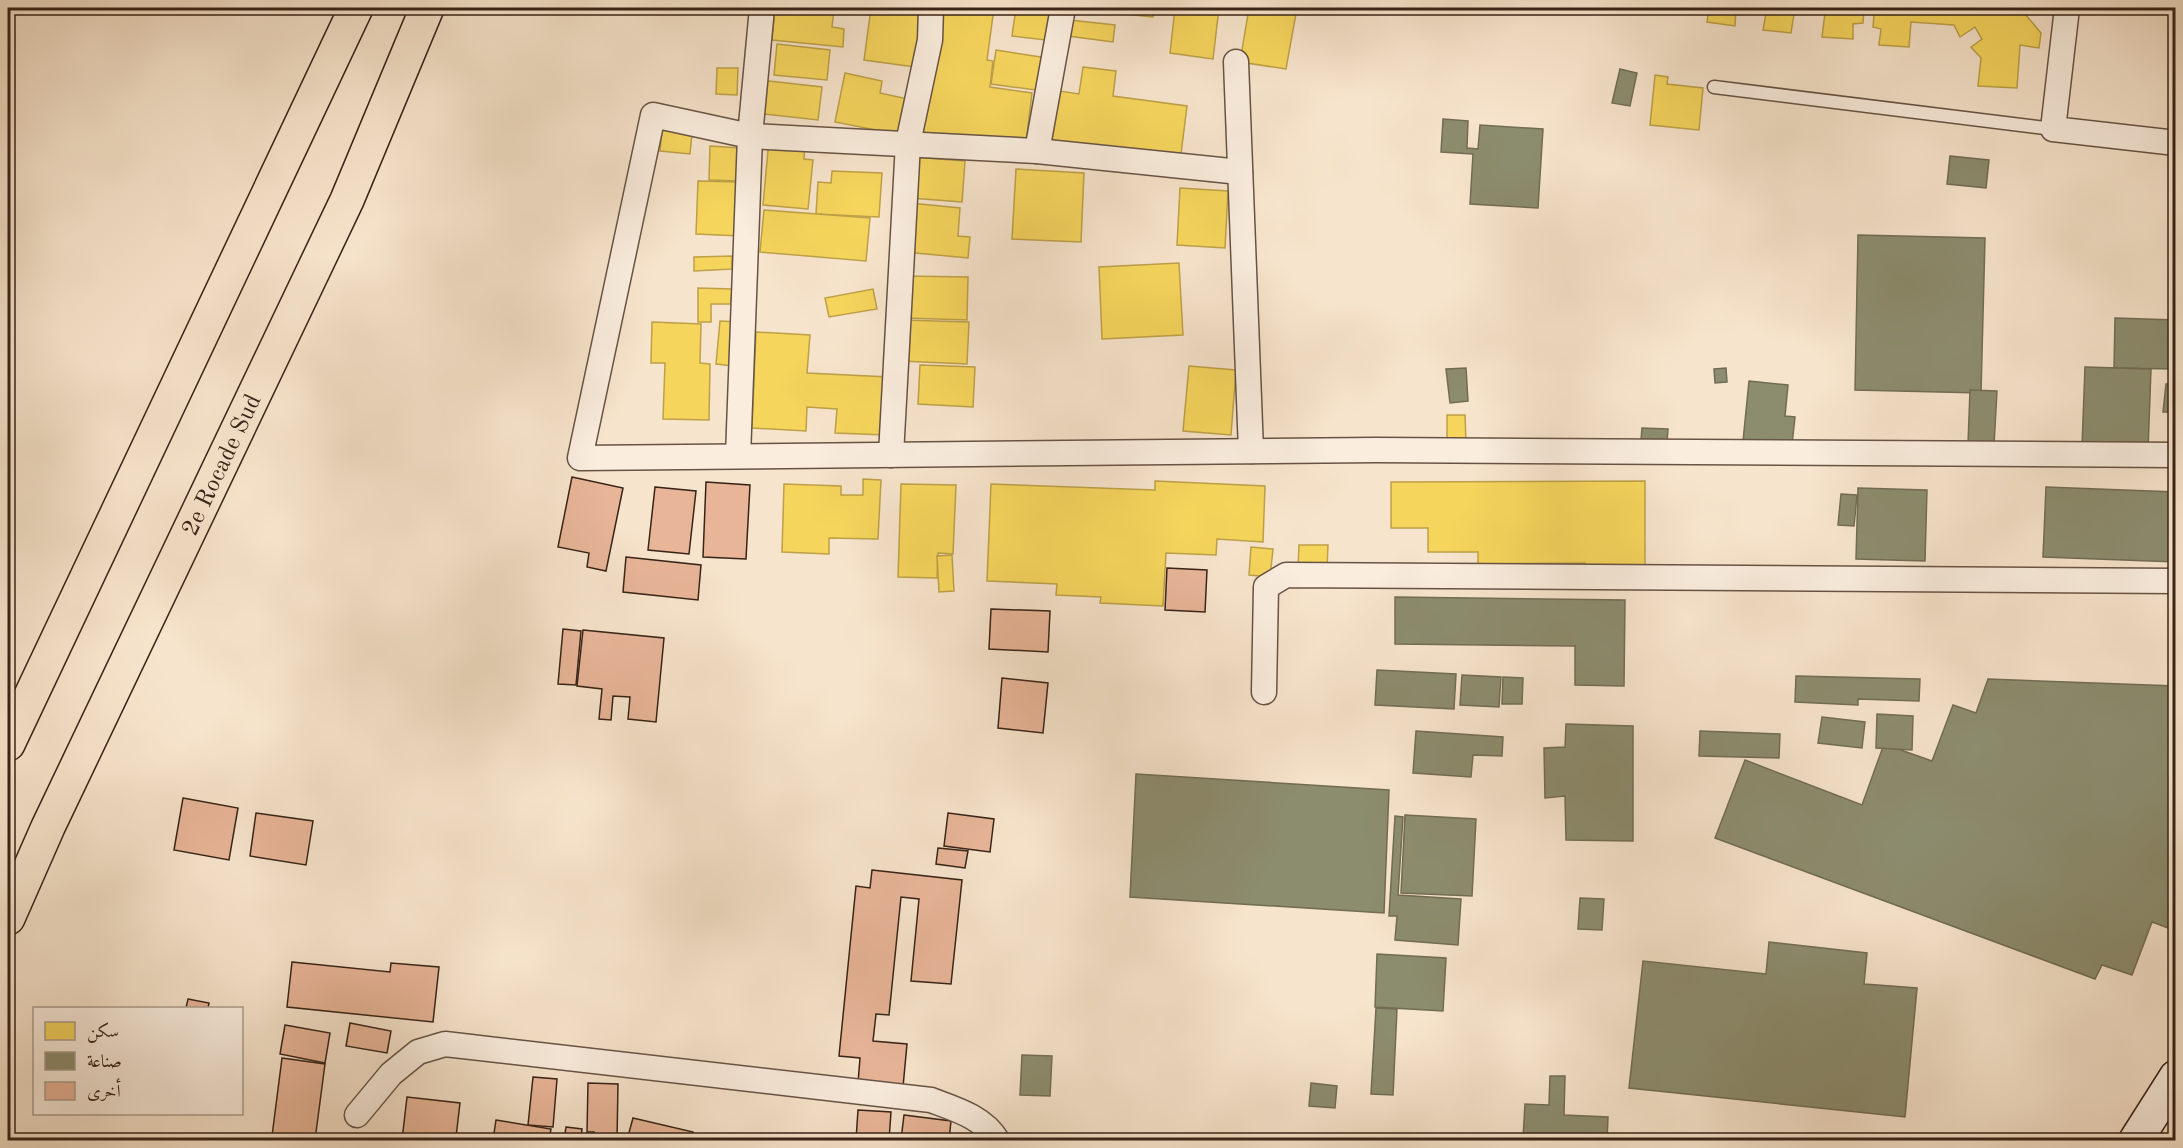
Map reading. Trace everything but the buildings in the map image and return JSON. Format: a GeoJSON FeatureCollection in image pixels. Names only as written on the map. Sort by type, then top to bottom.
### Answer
{"type":"FeatureCollection","features":[{"type":"Feature","properties":{"kind":"highway"},"geometry":{"type":"LineString","coordinates":[[8,744],[357,8]]}},
{"type":"Feature","properties":{"kind":"highway","name":"2e Rocade Sud"},"geometry":{"type":"LineString","coordinates":[[8,918],[53,816],[347,200],[427,8]]}},
{"type":"Feature","properties":{"kind":"main road"},"geometry":{"type":"LineString","coordinates":[[2136,1140],[2175,1077]]}},
{"type":"Feature","properties":{"kind":"street"},"geometry":{"type":"LineString","coordinates":[[738,456],[750,136],[762,8]]}},
{"type":"Feature","properties":{"kind":"street"},"geometry":{"type":"LineString","coordinates":[[891,455],[908,143],[930,40],[931,8]]}},
{"type":"Feature","properties":{"kind":"street"},"geometry":{"type":"LineString","coordinates":[[1036,151],[1063,8]]}},
{"type":"Feature","properties":{"kind":"street"},"geometry":{"type":"LineString","coordinates":[[2067,8],[2054,129],[2175,143]]}},
{"type":"Feature","properties":{"kind":"street"},"geometry":{"type":"LineString","coordinates":[[1236,62],[1251,451]]}},
{"type":"Feature","properties":{"kind":"street"},"geometry":{"type":"LineString","coordinates":[[1240,172],[1036,151],[750,136],[653,115],[580,458],[1251,451],[2175,455]]}},
{"type":"Feature","properties":{"kind":"street"},"geometry":{"type":"LineString","coordinates":[[1264,692],[1266,587],[1286,575],[2175,580]]}},
{"type":"Feature","properties":{"kind":"street"},"geometry":{"type":"LineString","coordinates":[[357,1115],[400,1067],[418,1053],[445,1044],[930,1100],[964,1113],[991,1130],[997,1140]]}},
{"type":"Feature","properties":{"kind":"lane"},"geometry":{"type":"LineString","coordinates":[[1714,87],[2054,129]]}}]}
